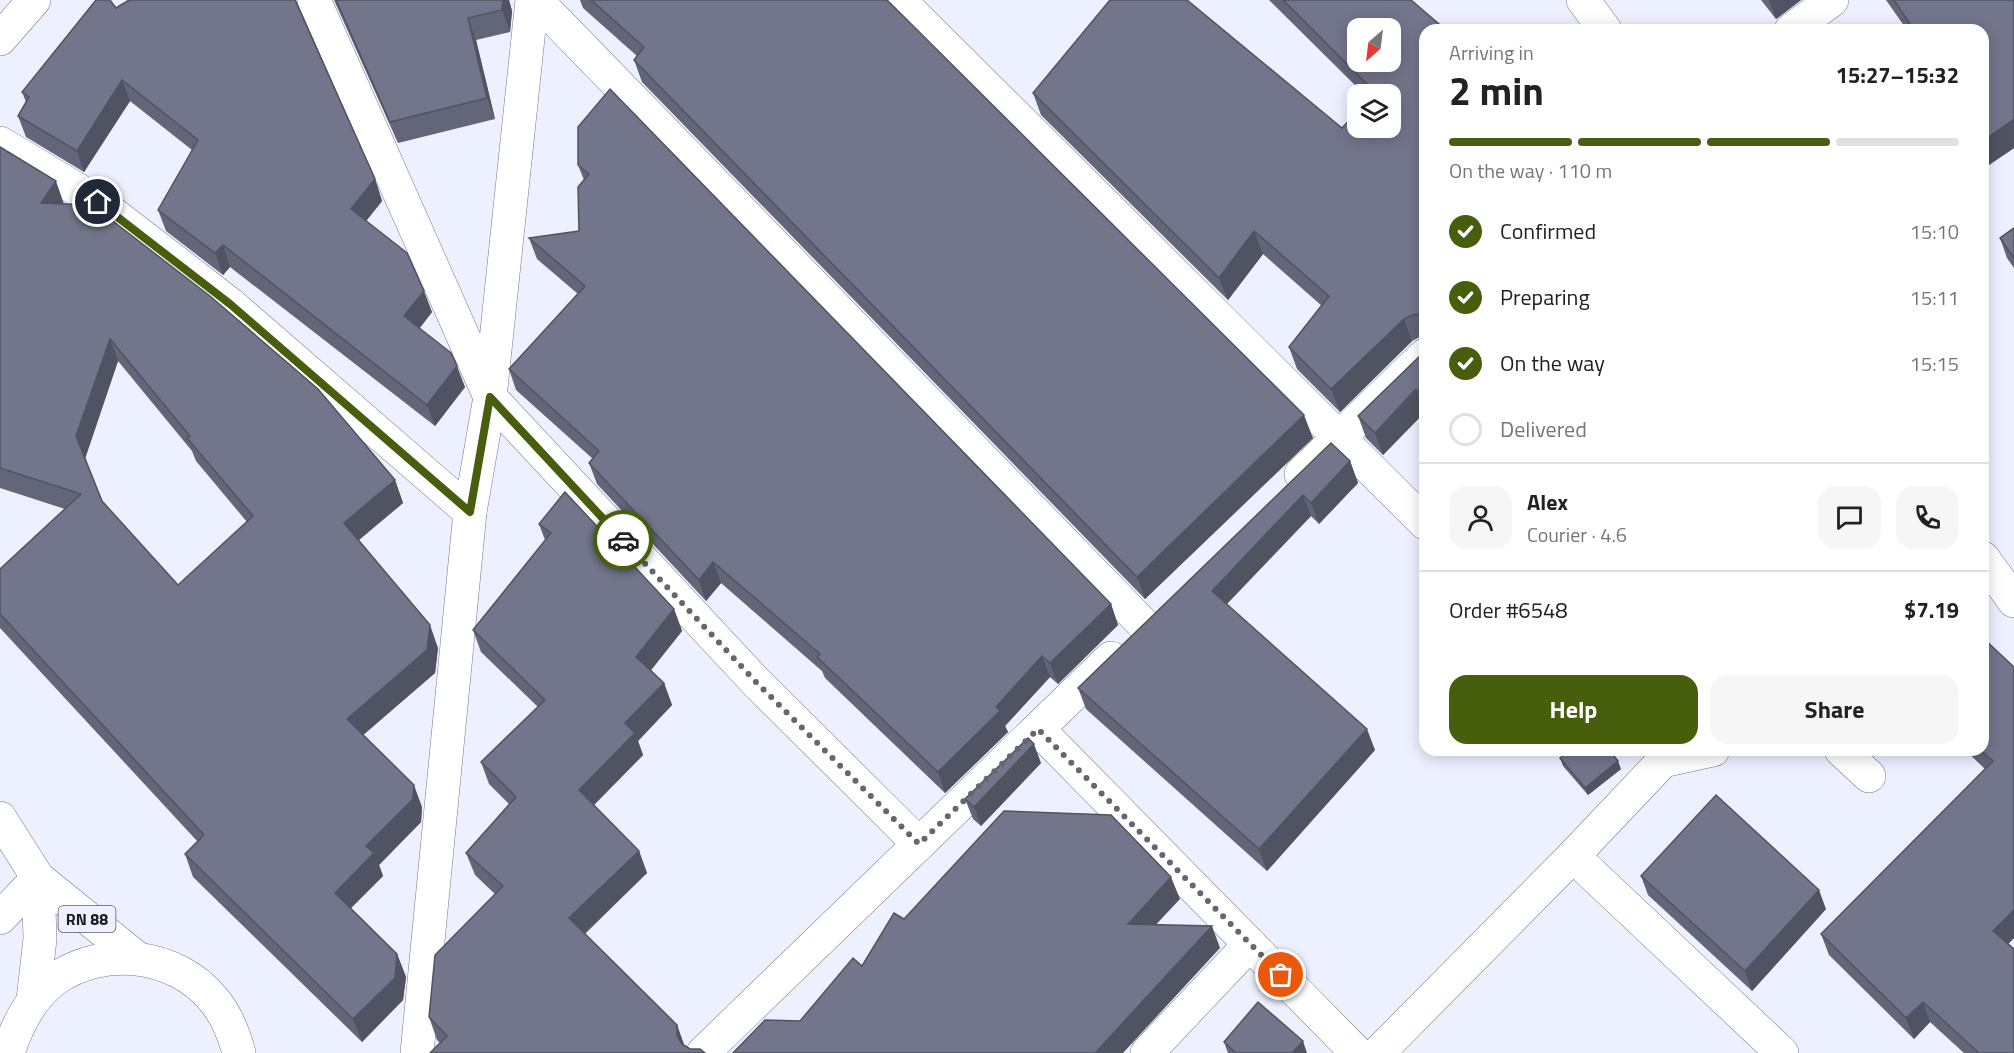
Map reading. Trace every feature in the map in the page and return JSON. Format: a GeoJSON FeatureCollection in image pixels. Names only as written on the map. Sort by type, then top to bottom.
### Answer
{"type":"FeatureCollection","features":[{"type":"Feature","properties":{"kind":"street"},"geometry":{"type":"LineString","coordinates":[[0,39],[34,0]]}},
{"type":"Feature","properties":{"kind":"street"},"geometry":{"type":"LineString","coordinates":[[314,0],[490,397],[756,682],[919,844]]}},
{"type":"Feature","properties":{"kind":"street"},"geometry":{"type":"LineString","coordinates":[[417,1053],[470,512],[490,397],[534,0]]}},
{"type":"Feature","properties":{"kind":"street"},"geometry":{"type":"LineString","coordinates":[[534,0],[1153,617],[703,1053]]}},
{"type":"Feature","properties":{"kind":"street"},"geometry":{"type":"LineString","coordinates":[[899,0],[1419,517]]}},
{"type":"Feature","properties":{"kind":"street"},"geometry":{"type":"LineString","coordinates":[[1583,0],[1601,24]]}},
{"type":"Feature","properties":{"kind":"street"},"geometry":{"type":"LineString","coordinates":[[1799,24],[1832,0]]}},
{"type":"Feature","properties":{"kind":"street"},"geometry":{"type":"LineString","coordinates":[[0,143],[98,202],[230,304],[470,512]]}},
{"type":"Feature","properties":{"kind":"street"},"geometry":{"type":"LineString","coordinates":[[1280,494],[1419,361]]}},
{"type":"Feature","properties":{"kind":"street"},"geometry":{"type":"LineString","coordinates":[[1989,567],[2014,602]]}},
{"type":"Feature","properties":{"kind":"street"},"geometry":{"type":"LineString","coordinates":[[1038,729],[1357,1053]]}},
{"type":"Feature","properties":{"kind":"street"},"geometry":{"type":"LineString","coordinates":[[1378,1053],[1573,856],[1657,756]]}},
{"type":"Feature","properties":{"kind":"street"},"geometry":{"type":"LineString","coordinates":[[1847,756],[1869,776]]}},
{"type":"Feature","properties":{"kind":"street","name":"RN 88"},"geometry":{"type":"LineString","coordinates":[[0,818],[38,878],[137,958]]}},
{"type":"Feature","properties":{"kind":"street"},"geometry":{"type":"LineString","coordinates":[[1573,856],[1782,1053]]}},
{"type":"Feature","properties":{"kind":"street"},"geometry":{"type":"LineString","coordinates":[[0,918],[38,878]]}},
{"type":"Feature","properties":{"kind":"street","name":"RN 88"},"geometry":{"type":"LineString","coordinates":[[33,1000],[40,939],[38,878]]}},
{"type":"Feature","properties":{"kind":"street"},"geometry":{"type":"LineString","coordinates":[[1147,1053],[1250,944]]}},
{"type":"Feature","properties":{"kind":"street"},"geometry":{"type":"LineString","coordinates":[[8,1053],[17,1025],[33,1000],[54,980],[80,966],[108,959],[137,958],[166,966],[199,986],[213,999],[229,1024],[239,1052]]}},
{"type":"Feature","properties":{"kind":"building"},"geometry":{"type":"Polygon","coordinates":[[[96,0],[110,0],[116,8],[129,0],[295,0],[375,179],[351,209],[407,253],[424,291],[404,316],[451,353],[457,366],[427,405],[223,245],[215,253],[158,210],[198,140],[122,80],[77,151],[18,116],[29,97],[22,92],[96,0]]]}},
{"type":"Feature","properties":{"kind":"building"},"geometry":{"type":"Polygon","coordinates":[[[336,0],[503,0],[502,10],[468,18],[487,98],[390,122],[336,0]]]}},
{"type":"Feature","properties":{"kind":"building"},"geometry":{"type":"Polygon","coordinates":[[[591,0],[887,0],[1304,415],[1137,577],[634,60],[644,47],[591,0]]]}},
{"type":"Feature","properties":{"kind":"building"},"geometry":{"type":"Polygon","coordinates":[[[1110,0],[1187,0],[1342,128],[1347,123],[1347,138],[1401,138],[1401,84],[1367,84],[1355,72],[1401,72],[1401,18],[1347,18],[1347,64],[1283,0],[1411,0],[1439,24],[1419,24],[1419,314],[1404,319],[1331,389],[1289,347],[1329,296],[1254,231],[1219,278],[1033,93],[1110,0]]]}},
{"type":"Feature","properties":{"kind":"building"},"geometry":{"type":"Polygon","coordinates":[[[1894,0],[2014,0],[2014,119],[1989,137],[1989,24],[1910,24],[1894,0]]]}},
{"type":"Feature","properties":{"kind":"building"},"geometry":{"type":"Polygon","coordinates":[[[610,89],[1111,604],[1050,663],[1042,656],[996,707],[1000,711],[938,772],[817,657],[820,654],[713,562],[699,580],[589,463],[599,451],[509,369],[585,286],[529,238],[579,231],[578,187],[589,174],[578,165],[578,127],[610,89]]]}},
{"type":"Feature","properties":{"kind":"building"},"geometry":{"type":"Polygon","coordinates":[[[0,147],[56,181],[41,203],[92,205],[210,296],[318,389],[395,480],[344,523],[430,625],[427,650],[347,719],[414,785],[413,799],[366,846],[374,853],[335,893],[397,954],[395,978],[353,1019],[185,854],[204,835],[0,614],[0,569],[81,494],[0,468],[0,147]],[[110,339],[76,436],[102,501],[178,585],[253,516],[187,438],[190,436],[110,339]]]}},
{"type":"Feature","properties":{"kind":"building"},"geometry":{"type":"Polygon","coordinates":[[[2014,228],[2014,258],[2000,238],[2014,228]]]}},
{"type":"Feature","properties":{"kind":"building"},"geometry":{"type":"Polygon","coordinates":[[[1419,357],[1419,392],[1416,389],[1375,433],[1358,416],[1419,357]]]}},
{"type":"Feature","properties":{"kind":"building"},"geometry":{"type":"Polygon","coordinates":[[[1331,443],[1350,461],[1311,503],[1303,495],[1212,591],[1367,729],[1259,849],[1078,688],[1331,443]]]}},
{"type":"Feature","properties":{"kind":"building"},"geometry":{"type":"Polygon","coordinates":[[[565,492],[674,609],[636,657],[664,683],[625,723],[635,733],[579,790],[639,851],[569,918],[677,1025],[677,1036],[682,1044],[690,1049],[700,1049],[705,1053],[430,1053],[447,1036],[429,1017],[435,955],[503,886],[466,853],[516,797],[481,762],[545,700],[473,630],[551,533],[539,524],[565,492]]]}},
{"type":"Feature","properties":{"kind":"building"},"geometry":{"type":"Polygon","coordinates":[[[1989,644],[2014,667],[2014,910],[1993,931],[2014,949],[2014,1053],[1979,1053],[1923,1002],[1906,1018],[1821,934],[1993,761],[1987,756],[1989,756],[1989,644]]]}},
{"type":"Feature","properties":{"kind":"building"},"geometry":{"type":"Polygon","coordinates":[[[1028,738],[1034,744],[974,807],[965,799],[1028,738]]]}},
{"type":"Feature","properties":{"kind":"building"},"geometry":{"type":"Polygon","coordinates":[[[1562,756],[1614,756],[1618,761],[1585,788],[1560,758],[1562,756]]]}},
{"type":"Feature","properties":{"kind":"building"},"geometry":{"type":"Polygon","coordinates":[[[1716,795],[1819,890],[1745,971],[1641,876],[1716,795]]]}},
{"type":"Feature","properties":{"kind":"building"},"geometry":{"type":"Polygon","coordinates":[[[1004,811],[1111,815],[1171,877],[1128,924],[1212,926],[1095,1053],[733,1053],[765,1020],[800,1021],[853,958],[862,966],[894,913],[904,919],[1004,811]]]}},
{"type":"Feature","properties":{"kind":"building"},"geometry":{"type":"Polygon","coordinates":[[[1258,1002],[1303,1041],[1292,1053],[1236,1053],[1224,1042],[1258,1002]]]}},
{"type":"Feature","properties":{"kind":"way so far"},"geometry":{"type":"LineString","coordinates":[[623,540],[756,682],[919,844],[1038,729],[1281,975]]}},
{"type":"Feature","properties":{"kind":"route"},"geometry":{"type":"LineString","coordinates":[[98,202],[230,304],[470,512],[490,397],[623,540]]}}]}
